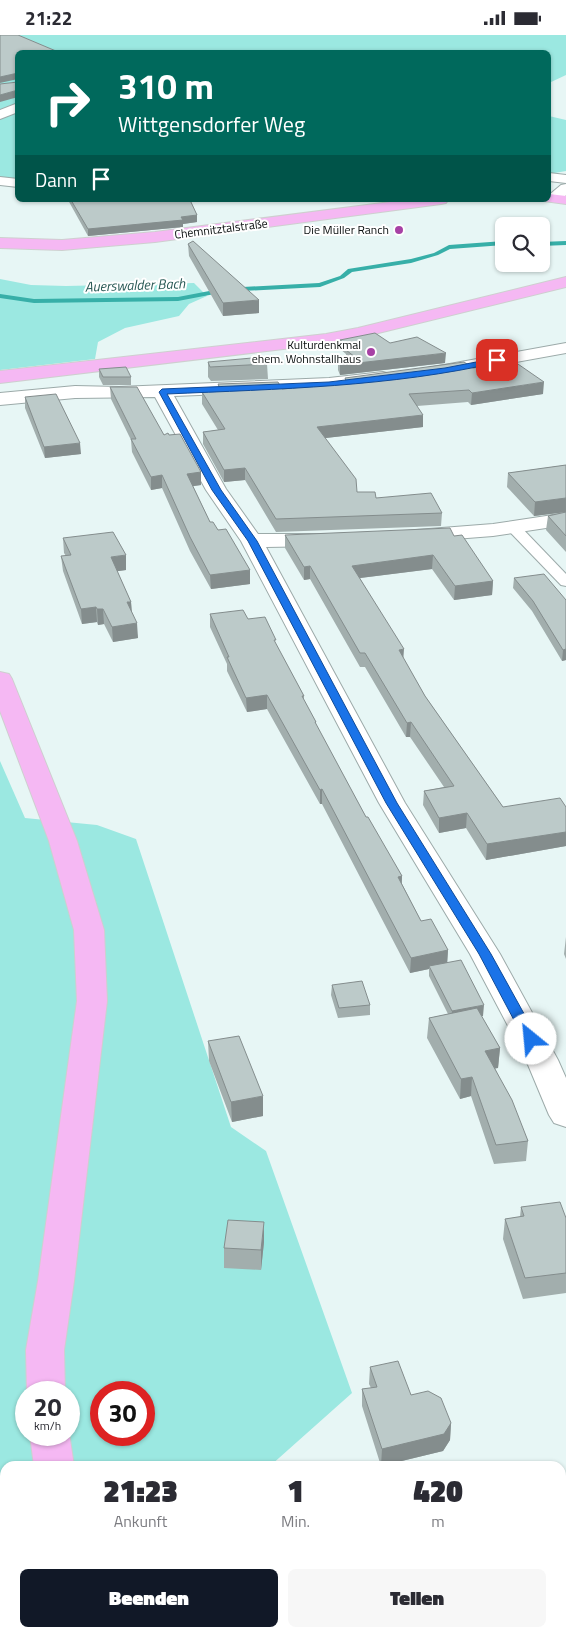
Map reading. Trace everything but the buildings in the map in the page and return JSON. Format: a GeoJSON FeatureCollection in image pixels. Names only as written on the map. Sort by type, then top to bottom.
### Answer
{"type":"FeatureCollection","features":[{"type":"Feature","properties":{"kind":"main road","name":"Chemnitztalstraße"},"geometry":{"type":"LineString","coordinates":[[0,243],[62,245],[155,237],[426,202]]}},
{"type":"Feature","properties":{"kind":"main road"},"geometry":{"type":"LineString","coordinates":[[0,377],[326,339],[566,282]]}},
{"type":"Feature","properties":{"kind":"main road"},"geometry":{"type":"LineString","coordinates":[[0,679],[63,841],[89,930],[92,1001],[56,1281],[45,1350],[46,1381]]}},
{"type":"Feature","properties":{"kind":"main road"},"geometry":{"type":"LineString","coordinates":[[51,1446],[53,1461]]}},
{"type":"Feature","properties":{"kind":"street"},"geometry":{"type":"LineString","coordinates":[[0,115],[15,108]]}},
{"type":"Feature","properties":{"kind":"street"},"geometry":{"type":"LineString","coordinates":[[551,177],[566,179]]}},
{"type":"Feature","properties":{"kind":"street"},"geometry":{"type":"LineString","coordinates":[[0,181],[15,183]]}},
{"type":"Feature","properties":{"kind":"street"},"geometry":{"type":"LineString","coordinates":[[556,199],[566,188]]}},
{"type":"Feature","properties":{"kind":"street"},"geometry":{"type":"LineString","coordinates":[[0,399],[75,392],[162,392],[329,384],[411,375],[566,348]]}},
{"type":"Feature","properties":{"kind":"street"},"geometry":{"type":"LineString","coordinates":[[162,392],[216,490],[252,541],[392,803],[485,954],[542,1060],[566,1115]]}},
{"type":"Feature","properties":{"kind":"street"},"geometry":{"type":"LineString","coordinates":[[394,537],[513,527],[566,519]]}},
{"type":"Feature","properties":{"kind":"street"},"geometry":{"type":"LineString","coordinates":[[252,541],[348,539]]}},
{"type":"Feature","properties":{"kind":"lane"},"geometry":{"type":"LineString","coordinates":[[513,527],[566,582]]}},
{"type":"Feature","properties":{"kind":"shaded area"},"geometry":{"type":"Polygon","coordinates":[[[0,35],[566,35],[566,75],[551,82],[551,50],[15,50],[15,180],[0,178],[0,35]]]}},
{"type":"Feature","properties":{"kind":"shaded area"},"geometry":{"type":"Polygon","coordinates":[[[551,116],[566,120],[566,171],[551,174],[551,116]]]}},
{"type":"Feature","properties":{"kind":"shaded area"},"geometry":{"type":"Polygon","coordinates":[[[0,279],[31,285],[66,286],[194,283],[207,296],[189,304],[179,316],[125,328],[98,342],[95,359],[0,370],[0,279]]]}},
{"type":"Feature","properties":{"kind":"shaded area"},"geometry":{"type":"Polygon","coordinates":[[[0,761],[25,818],[97,825],[136,839],[231,1127],[266,1151],[352,1393],[276,1461],[0,1461],[0,761]]]}},
{"type":"Feature","properties":{"kind":"waterway","name":"Auerswalder Bach"},"geometry":{"type":"LineString","coordinates":[[550,244],[566,243]]}},
{"type":"Feature","properties":{"kind":"waterway","name":"Auerswalder Bach"},"geometry":{"type":"LineString","coordinates":[[0,296],[34,301],[178,299],[225,290],[320,285],[342,277],[350,270],[411,261],[436,254],[449,247],[495,244]]}},
{"type":"Feature","properties":{"kind":"place","name":"Die Müller Ranch"},"geometry":{"type":"Point","coordinates":[399,230]}},
{"type":"Feature","properties":{"kind":"place","name":"Kulturdenkmal ehem. Wohnstallhaus"},"geometry":{"type":"Point","coordinates":[371,352]}},
{"type":"Feature","properties":{"kind":"route"},"geometry":{"type":"LineString","coordinates":[[497,360],[445,370],[329,384],[162,392],[216,490],[252,541],[392,803],[485,954],[531,1039]]}}]}
